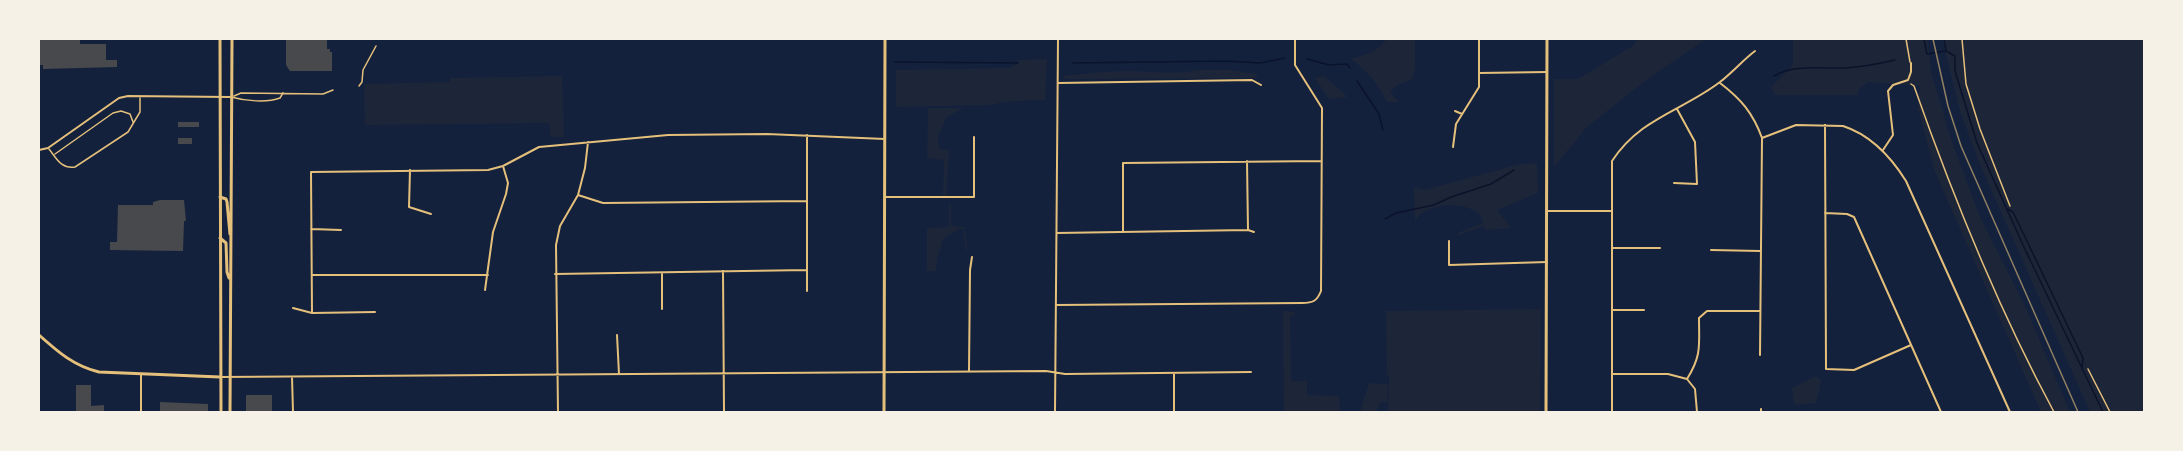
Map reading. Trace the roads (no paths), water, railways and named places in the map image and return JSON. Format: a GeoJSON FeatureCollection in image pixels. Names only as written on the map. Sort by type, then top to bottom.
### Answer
{"type":"FeatureCollection","features":[{"type":"Feature","properties":{"kind":"street"},"geometry":{"type":"LineString","coordinates":[[220,39],[221,412]]}},
{"type":"Feature","properties":{"kind":"street"},"geometry":{"type":"LineString","coordinates":[[230,412],[232,39]]}},
{"type":"Feature","properties":{"kind":"street"},"geometry":{"type":"LineString","coordinates":[[884,412],[885,39]]}},
{"type":"Feature","properties":{"kind":"street"},"geometry":{"type":"LineString","coordinates":[[1055,412],[1058,39]]}},
{"type":"Feature","properties":{"kind":"street"},"geometry":{"type":"LineString","coordinates":[[1056,305],[1312,303],[1318,298],[1320,291],[1322,108],[1295,65],[1295,39]]}},
{"type":"Feature","properties":{"kind":"street"},"geometry":{"type":"LineString","coordinates":[[1453,147],[1456,124],[1479,87],[1479,39]]}},
{"type":"Feature","properties":{"kind":"street"},"geometry":{"type":"LineString","coordinates":[[1546,412],[1547,39]]}},
{"type":"Feature","properties":{"kind":"street"},"geometry":{"type":"LineString","coordinates":[[1883,150],[1893,133],[1888,91],[1893,85],[1907,81],[1910,75],[1911,63],[1906,39]]}},
{"type":"Feature","properties":{"kind":"street"},"geometry":{"type":"LineString","coordinates":[[1612,412],[1612,161],[1621,147],[1649,123],[1720,82],[1755,51]]}},
{"type":"Feature","properties":{"kind":"street"},"geometry":{"type":"LineString","coordinates":[[1479,73],[1547,72]]}},
{"type":"Feature","properties":{"kind":"street"},"geometry":{"type":"LineString","coordinates":[[1058,83],[1252,80],[1260,85]]}},
{"type":"Feature","properties":{"kind":"street"},"geometry":{"type":"LineString","coordinates":[[1720,82],[1749,109],[1762,138],[1760,355]]}},
{"type":"Feature","properties":{"kind":"street"},"geometry":{"type":"LineString","coordinates":[[230,97],[241,93],[323,94],[333,90]]}},
{"type":"Feature","properties":{"kind":"street"},"geometry":{"type":"LineString","coordinates":[[39,150],[48,148],[115,100],[128,96],[275,100],[283,93]]}},
{"type":"Feature","properties":{"kind":"street"},"geometry":{"type":"LineString","coordinates":[[48,148],[61,165],[68,168],[75,167],[128,132],[140,112],[140,96]]}},
{"type":"Feature","properties":{"kind":"street"},"geometry":{"type":"LineString","coordinates":[[1674,183],[1697,184],[1695,142],[1676,108]]}},
{"type":"Feature","properties":{"kind":"street"},"geometry":{"type":"LineString","coordinates":[[54,155],[113,113],[121,111],[130,114],[133,123]]}},
{"type":"Feature","properties":{"kind":"street"},"geometry":{"type":"LineString","coordinates":[[1455,111],[1462,114]]}},
{"type":"Feature","properties":{"kind":"street"},"geometry":{"type":"LineString","coordinates":[[1762,138],[1796,125],[1843,126],[1851,128],[1883,150],[1893,160],[1906,181],[2010,412]]}},
{"type":"Feature","properties":{"kind":"street"},"geometry":{"type":"LineString","coordinates":[[1825,125],[1824,362],[1826,369],[1854,370],[1911,345]]}},
{"type":"Feature","properties":{"kind":"street"},"geometry":{"type":"LineString","coordinates":[[312,313],[311,172],[488,170],[503,166],[539,147],[668,135],[807,135],[885,139]]}},
{"type":"Feature","properties":{"kind":"street"},"geometry":{"type":"LineString","coordinates":[[807,135],[807,291]]}},
{"type":"Feature","properties":{"kind":"street"},"geometry":{"type":"LineString","coordinates":[[885,197],[974,197],[974,137]]}},
{"type":"Feature","properties":{"kind":"street"},"geometry":{"type":"LineString","coordinates":[[558,412],[556,245],[560,226],[578,195],[589,142]]}},
{"type":"Feature","properties":{"kind":"street"},"geometry":{"type":"LineString","coordinates":[[1247,160],[1248,230]]}},
{"type":"Feature","properties":{"kind":"street"},"geometry":{"type":"LineString","coordinates":[[1123,231],[1123,163],[1322,161]]}},
{"type":"Feature","properties":{"kind":"street"},"geometry":{"type":"LineString","coordinates":[[485,290],[493,232],[508,183],[503,166]]}},
{"type":"Feature","properties":{"kind":"street"},"geometry":{"type":"LineString","coordinates":[[410,170],[410,207],[431,214]]}},
{"type":"Feature","properties":{"kind":"street"},"geometry":{"type":"LineString","coordinates":[[578,195],[603,203],[807,201]]}},
{"type":"Feature","properties":{"kind":"street"},"geometry":{"type":"LineString","coordinates":[[220,197],[226,199],[227,202],[228,232],[231,236]]}},
{"type":"Feature","properties":{"kind":"street"},"geometry":{"type":"LineString","coordinates":[[1547,211],[1612,211]]}},
{"type":"Feature","properties":{"kind":"street"},"geometry":{"type":"LineString","coordinates":[[1825,213],[1848,214],[1854,217],[1941,412]]}},
{"type":"Feature","properties":{"kind":"street"},"geometry":{"type":"LineString","coordinates":[[311,229],[341,230]]}},
{"type":"Feature","properties":{"kind":"street"},"geometry":{"type":"LineString","coordinates":[[1057,233],[1248,230],[1254,232]]}},
{"type":"Feature","properties":{"kind":"street"},"geometry":{"type":"LineString","coordinates":[[220,238],[226,243],[227,272],[231,280]]}},
{"type":"Feature","properties":{"kind":"street"},"geometry":{"type":"LineString","coordinates":[[1449,241],[1449,265],[1547,262]]}},
{"type":"Feature","properties":{"kind":"street"},"geometry":{"type":"LineString","coordinates":[[1612,248],[1660,248]]}},
{"type":"Feature","properties":{"kind":"street"},"geometry":{"type":"LineString","coordinates":[[1710,250],[1760,250]]}},
{"type":"Feature","properties":{"kind":"street"},"geometry":{"type":"LineString","coordinates":[[969,372],[972,257]]}},
{"type":"Feature","properties":{"kind":"street"},"geometry":{"type":"LineString","coordinates":[[555,274],[807,270]]}},
{"type":"Feature","properties":{"kind":"street"},"geometry":{"type":"LineString","coordinates":[[723,271],[724,412]]}},
{"type":"Feature","properties":{"kind":"street"},"geometry":{"type":"LineString","coordinates":[[662,272],[662,309]]}},
{"type":"Feature","properties":{"kind":"street"},"geometry":{"type":"LineString","coordinates":[[312,275],[488,275]]}},
{"type":"Feature","properties":{"kind":"street"},"geometry":{"type":"LineString","coordinates":[[293,308],[312,313],[375,312]]}},
{"type":"Feature","properties":{"kind":"street"},"geometry":{"type":"LineString","coordinates":[[1612,310],[1644,310]]}},
{"type":"Feature","properties":{"kind":"street"},"geometry":{"type":"LineString","coordinates":[[1687,379],[1697,363],[1700,347],[1699,318],[1707,311],[1760,311]]}},
{"type":"Feature","properties":{"kind":"street"},"geometry":{"type":"LineString","coordinates":[[39,334],[70,362],[86,369],[110,374],[141,375],[292,377],[884,372],[1251,372]]}},
{"type":"Feature","properties":{"kind":"street"},"geometry":{"type":"LineString","coordinates":[[618,335],[619,375]]}},
{"type":"Feature","properties":{"kind":"street"},"geometry":{"type":"LineString","coordinates":[[1174,373],[1174,412]]}},
{"type":"Feature","properties":{"kind":"street"},"geometry":{"type":"LineString","coordinates":[[1612,374],[1668,374],[1687,379],[1695,389],[1697,412]]}},
{"type":"Feature","properties":{"kind":"street"},"geometry":{"type":"LineString","coordinates":[[141,375],[141,412]]}},
{"type":"Feature","properties":{"kind":"street"},"geometry":{"type":"LineString","coordinates":[[292,377],[293,412]]}},
{"type":"Feature","properties":{"kind":"waterway"},"geometry":{"type":"LineString","coordinates":[[1924,39],[1927,54],[1945,51]]}},
{"type":"Feature","properties":{"kind":"waterway"},"geometry":{"type":"LineString","coordinates":[[1944,39],[1946,51],[1955,56],[1955,71],[1977,143],[2103,412]]}},
{"type":"Feature","properties":{"kind":"waterway"},"geometry":{"type":"LineString","coordinates":[[1073,63],[1226,61],[1260,63],[1285,58]]}},
{"type":"Feature","properties":{"kind":"waterway"},"geometry":{"type":"LineString","coordinates":[[1307,59],[1329,65],[1347,64],[1350,68]]}},
{"type":"Feature","properties":{"kind":"waterway"},"geometry":{"type":"LineString","coordinates":[[1774,76],[1799,68],[1850,68],[1895,60]]}},
{"type":"Feature","properties":{"kind":"waterway"},"geometry":{"type":"LineString","coordinates":[[895,62],[1018,63]]}},
{"type":"Feature","properties":{"kind":"waterway"},"geometry":{"type":"LineString","coordinates":[[1357,81],[1379,114],[1383,130]]}},
{"type":"Feature","properties":{"kind":"waterway"},"geometry":{"type":"LineString","coordinates":[[1385,219],[1396,213],[1434,205],[1491,184],[1514,170]]}},
{"type":"Feature","properties":{"kind":"waterway"},"geometry":{"type":"LineString","coordinates":[[2007,209],[2013,212],[2083,358],[2082,368]]}},
{"type":"Feature","properties":{"kind":"railway"},"geometry":{"type":"LineString","coordinates":[[1933,39],[1948,106],[1961,146],[2078,412]]}}]}
